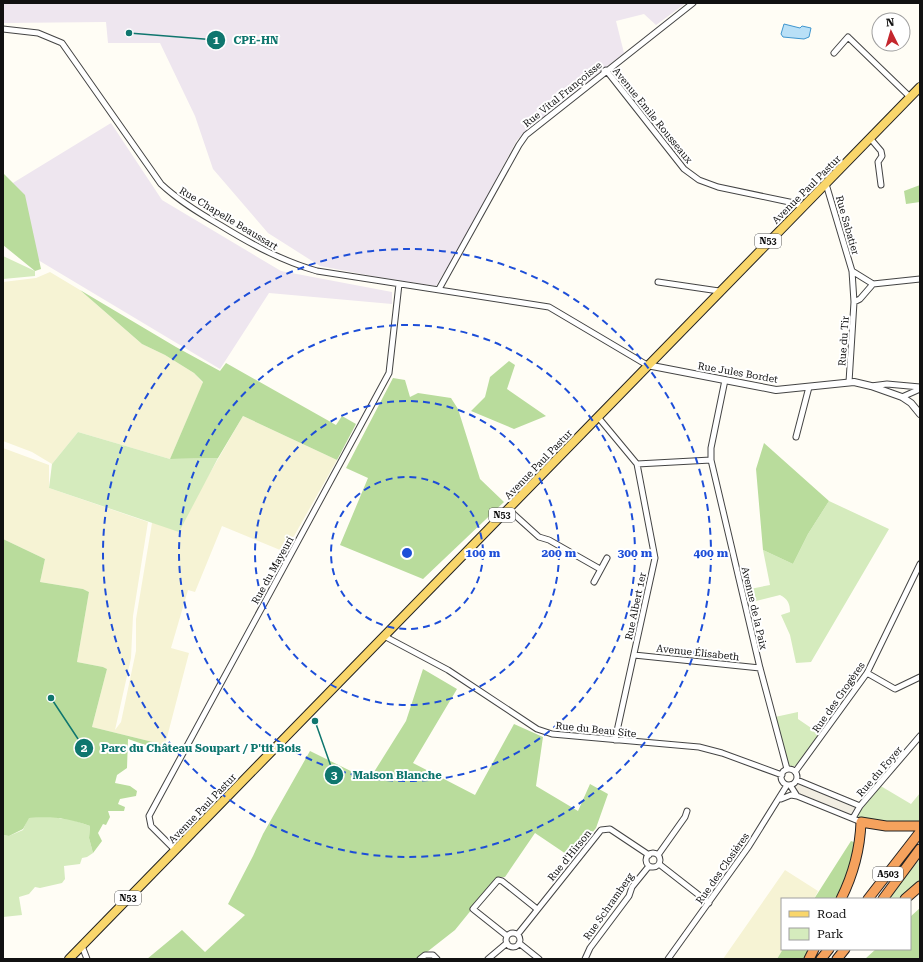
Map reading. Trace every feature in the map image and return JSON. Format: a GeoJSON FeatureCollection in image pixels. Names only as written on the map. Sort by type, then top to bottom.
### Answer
{"type":"FeatureCollection","features":[{"type":"Feature","properties":{"kind":"highway"},"geometry":{"type":"LineString","coordinates":[[841,898],[855,868],[859,852],[857,820],[886,826],[920,826]]}},
{"type":"Feature","properties":{"kind":"highway","name":"A503"},"geometry":{"type":"LineString","coordinates":[[869,898],[920,832]]}},
{"type":"Feature","properties":{"kind":"highway","name":"A503"},"geometry":{"type":"LineString","coordinates":[[884,898],[920,850]]}},
{"type":"Feature","properties":{"kind":"highway"},"geometry":{"type":"LineString","coordinates":[[906,898],[920,886]]}},
{"type":"Feature","properties":{"kind":"highway"},"geometry":{"type":"LineString","coordinates":[[809,959],[814,950]]}},
{"type":"Feature","properties":{"kind":"highway"},"geometry":{"type":"LineString","coordinates":[[821,959],[828,950]]}},
{"type":"Feature","properties":{"kind":"highway"},"geometry":{"type":"LineString","coordinates":[[837,959],[844,950]]}},
{"type":"Feature","properties":{"kind":"main road","name":"Avenue Paul Pastur"},"geometry":{"type":"LineString","coordinates":[[69,959],[719,291],[920,87]]}},
{"type":"Feature","properties":{"kind":"street","name":"Rue Vital Françoisse"},"geometry":{"type":"LineString","coordinates":[[439,288],[526,134],[693,3]]}},
{"type":"Feature","properties":{"kind":"street","name":"Rue Chapelle Beaussart"},"geometry":{"type":"LineString","coordinates":[[3,29],[38,33],[62,43],[161,184],[182,203],[253,245],[295,265],[338,275],[439,288],[549,307],[647,365]]}},
{"type":"Feature","properties":{"kind":"street"},"geometry":{"type":"LineString","coordinates":[[834,53],[848,37],[910,97]]}},
{"type":"Feature","properties":{"kind":"street","name":"Avenue Emile Rousseaux"},"geometry":{"type":"LineString","coordinates":[[604,72],[606,70],[684,169],[699,180],[718,187],[794,203],[802,207]]}},
{"type":"Feature","properties":{"kind":"street"},"geometry":{"type":"LineString","coordinates":[[870,138],[881,151],[882,156],[878,162],[881,185]]}},
{"type":"Feature","properties":{"kind":"street","name":"Rue Sabatier"},"geometry":{"type":"LineString","coordinates":[[826,184],[852,271],[854,302]]}},
{"type":"Feature","properties":{"kind":"street"},"geometry":{"type":"LineString","coordinates":[[852,271],[873,284],[920,279]]}},
{"type":"Feature","properties":{"kind":"street"},"geometry":{"type":"LineString","coordinates":[[658,282],[719,291]]}},
{"type":"Feature","properties":{"kind":"street","name":"Rue du Mayeuri"},"geometry":{"type":"LineString","coordinates":[[175,850],[151,826],[149,816],[390,373],[400,284]]}},
{"type":"Feature","properties":{"kind":"street"},"geometry":{"type":"LineString","coordinates":[[854,302],[860,299],[873,284]]}},
{"type":"Feature","properties":{"kind":"street","name":"Rue du Tir"},"geometry":{"type":"LineString","coordinates":[[849,382],[854,302]]}},
{"type":"Feature","properties":{"kind":"street","name":"Rue Jules Bordet"},"geometry":{"type":"LineString","coordinates":[[647,365],[776,390],[849,382],[871,386],[902,397]]}},
{"type":"Feature","properties":{"kind":"street","name":"Avenue de la Paix"},"geometry":{"type":"LineString","coordinates":[[725,380],[711,448],[711,460],[760,668],[787,769]]}},
{"type":"Feature","properties":{"kind":"street"},"geometry":{"type":"LineString","coordinates":[[871,386],[886,384],[920,388]]}},
{"type":"Feature","properties":{"kind":"street"},"geometry":{"type":"LineString","coordinates":[[796,437],[809,387]]}},
{"type":"Feature","properties":{"kind":"street"},"geometry":{"type":"LineString","coordinates":[[920,388],[902,397],[920,414]]}},
{"type":"Feature","properties":{"kind":"street","name":"Rue Albert 1er"},"geometry":{"type":"LineString","coordinates":[[598,417],[637,464],[655,558],[615,740]]}},
{"type":"Feature","properties":{"kind":"street"},"geometry":{"type":"LineString","coordinates":[[637,464],[711,460]]}},
{"type":"Feature","properties":{"kind":"street"},"geometry":{"type":"LineString","coordinates":[[508,509],[539,537],[549,540],[600,569]]}},
{"type":"Feature","properties":{"kind":"street"},"geometry":{"type":"LineString","coordinates":[[594,582],[607,558]]}},
{"type":"Feature","properties":{"kind":"street","name":"Rue des Grogères"},"geometry":{"type":"LineString","coordinates":[[795,772],[867,673],[920,564]]}},
{"type":"Feature","properties":{"kind":"street","name":"Rue du Beau Site"},"geometry":{"type":"LineString","coordinates":[[384,636],[448,670],[537,729],[552,734],[699,747],[782,775]]}},
{"type":"Feature","properties":{"kind":"street","name":"Avenue Élisabeth"},"geometry":{"type":"LineString","coordinates":[[634,655],[760,668]]}},
{"type":"Feature","properties":{"kind":"street"},"geometry":{"type":"LineString","coordinates":[[867,673],[895,689],[920,677]]}},
{"type":"Feature","properties":{"kind":"street","name":"Rue du Foyer"},"geometry":{"type":"LineString","coordinates":[[857,820],[860,806],[920,736]]}},
{"type":"Feature","properties":{"kind":"street"},"geometry":{"type":"LineString","coordinates":[[797,780],[795,772],[787,769],[782,775],[783,781],[789,785],[797,796]]}},
{"type":"Feature","properties":{"kind":"street"},"geometry":{"type":"LineString","coordinates":[[797,780],[860,806]]}},
{"type":"Feature","properties":{"kind":"street"},"geometry":{"type":"LineString","coordinates":[[789,785],[797,780]]}},
{"type":"Feature","properties":{"kind":"street","name":"Rue des Closières"},"geometry":{"type":"LineString","coordinates":[[668,959],[709,903],[789,785]]}},
{"type":"Feature","properties":{"kind":"street"},"geometry":{"type":"LineString","coordinates":[[780,799],[791,795],[797,796],[857,820]]}},
{"type":"Feature","properties":{"kind":"street"},"geometry":{"type":"LineString","coordinates":[[658,855],[685,817],[687,811]]}},
{"type":"Feature","properties":{"kind":"street","name":"Rue d'Hirson"},"geometry":{"type":"LineString","coordinates":[[518,934],[600,830],[610,829],[648,855]]}},
{"type":"Feature","properties":{"kind":"street"},"geometry":{"type":"LineString","coordinates":[[658,855],[652,853],[648,855],[646,860],[649,866],[656,866],[659,864]]}},
{"type":"Feature","properties":{"kind":"street"},"geometry":{"type":"LineString","coordinates":[[658,855],[660,859],[659,864]]}},
{"type":"Feature","properties":{"kind":"street"},"geometry":{"type":"LineString","coordinates":[[659,864],[709,903]]}},
{"type":"Feature","properties":{"kind":"street","name":"Rue Schramberg"},"geometry":{"type":"LineString","coordinates":[[585,959],[590,948],[630,896],[632,887],[649,866]]}},
{"type":"Feature","properties":{"kind":"street"},"geometry":{"type":"LineString","coordinates":[[507,936],[473,909],[498,880],[502,881],[537,909]]}},
{"type":"Feature","properties":{"kind":"street"},"geometry":{"type":"LineString","coordinates":[[507,936],[513,933],[518,934],[520,940],[519,943]]}},
{"type":"Feature","properties":{"kind":"street"},"geometry":{"type":"LineString","coordinates":[[488,959],[507,943],[507,936]]}},
{"type":"Feature","properties":{"kind":"street"},"geometry":{"type":"LineString","coordinates":[[507,943],[513,947],[519,943]]}},
{"type":"Feature","properties":{"kind":"street"},"geometry":{"type":"LineString","coordinates":[[519,943],[539,959]]}},
{"type":"Feature","properties":{"kind":"street"},"geometry":{"type":"LineString","coordinates":[[82,946],[87,959]]}},
{"type":"Feature","properties":{"kind":"street"},"geometry":{"type":"LineString","coordinates":[[420,959],[425,955],[433,955],[437,959]]}},
{"type":"Feature","properties":{"kind":"shaded area"},"geometry":{"type":"Polygon","coordinates":[[[3,3],[686,3],[656,25],[644,14],[616,21],[624,53],[529,128],[517,140],[464,239],[436,286],[320,266],[268,233],[213,169],[195,116],[160,43],[108,43],[106,22],[3,23],[3,3]]]}},
{"type":"Feature","properties":{"kind":"shaded area"},"geometry":{"type":"Polygon","coordinates":[[[111,123],[162,200],[281,271],[392,292],[392,304],[269,293],[220,369],[3,239],[3,189],[111,123]]]}},
{"type":"Feature","properties":{"kind":"shaded area"},"geometry":{"type":"Polygon","coordinates":[[[50,272],[80,290],[142,344],[165,355],[194,373],[203,383],[170,459],[78,432],[52,464],[32,452],[3,441],[3,282],[36,278],[50,272]]]}},
{"type":"Feature","properties":{"kind":"shaded area"},"geometry":{"type":"Polygon","coordinates":[[[243,416],[337,460],[285,552],[222,526],[195,592],[188,590],[171,648],[189,653],[165,745],[92,727],[107,669],[77,662],[89,592],[83,589],[40,582],[45,559],[3,539],[3,448],[49,465],[49,488],[148,522],[133,616],[131,658],[115,730],[121,722],[136,651],[136,619],[152,523],[203,485],[243,416]]]}},
{"type":"Feature","properties":{"kind":"shaded area"},"geometry":{"type":"Polygon","coordinates":[[[796,782],[860,806],[853,818],[797,796],[792,784],[796,782]]]}},
{"type":"Feature","properties":{"kind":"shaded area"},"geometry":{"type":"Polygon","coordinates":[[[785,870],[818,891],[814,898],[781,898],[781,950],[782,950],[777,959],[723,959],[785,870]]]}},
{"type":"Feature","properties":{"kind":"green space"},"geometry":{"type":"Polygon","coordinates":[[[3,173],[25,195],[41,269],[35,271],[3,245],[3,173]]]}},
{"type":"Feature","properties":{"kind":"green space"},"geometry":{"type":"Polygon","coordinates":[[[920,185],[920,202],[906,204],[904,191],[920,185]]]}},
{"type":"Feature","properties":{"kind":"green space"},"geometry":{"type":"Polygon","coordinates":[[[3,256],[35,271],[35,276],[3,279],[3,256]]]}},
{"type":"Feature","properties":{"kind":"green space"},"geometry":{"type":"Polygon","coordinates":[[[80,290],[176,347],[220,371],[226,363],[336,425],[342,416],[356,424],[337,460],[243,416],[218,458],[170,459],[203,382],[194,373],[165,355],[142,344],[80,290]]]}},
{"type":"Feature","properties":{"kind":"green space"},"geometry":{"type":"Polygon","coordinates":[[[509,361],[515,365],[507,389],[546,416],[514,429],[471,411],[485,397],[490,377],[509,361]]]}},
{"type":"Feature","properties":{"kind":"green space"},"geometry":{"type":"Polygon","coordinates":[[[393,378],[405,380],[410,397],[418,393],[451,398],[458,409],[480,479],[504,502],[423,579],[340,545],[368,478],[346,468],[393,378]]]}},
{"type":"Feature","properties":{"kind":"green space"},"geometry":{"type":"Polygon","coordinates":[[[78,432],[170,459],[218,458],[179,532],[49,488],[52,464],[78,432]]]}},
{"type":"Feature","properties":{"kind":"green space"},"geometry":{"type":"Polygon","coordinates":[[[764,443],[829,501],[808,534],[793,564],[763,550],[756,469],[764,443]]]}},
{"type":"Feature","properties":{"kind":"green space"},"geometry":{"type":"Polygon","coordinates":[[[829,501],[889,529],[811,662],[796,663],[790,635],[781,615],[790,612],[787,600],[780,595],[748,603],[745,590],[770,585],[763,550],[793,564],[808,534],[829,501]]]}},
{"type":"Feature","properties":{"kind":"green space"},"geometry":{"type":"Polygon","coordinates":[[[3,539],[45,559],[40,582],[83,589],[89,592],[77,662],[107,669],[92,727],[165,745],[163,751],[128,739],[127,768],[117,775],[115,783],[130,786],[137,791],[136,796],[120,799],[118,804],[125,807],[124,811],[108,811],[110,817],[106,825],[103,824],[98,833],[102,841],[93,853],[89,838],[90,826],[67,819],[45,817],[29,818],[23,829],[9,836],[3,835],[3,539]]]}},
{"type":"Feature","properties":{"kind":"green space"},"geometry":{"type":"Polygon","coordinates":[[[423,669],[457,689],[413,763],[475,795],[514,724],[543,737],[536,786],[578,811],[590,784],[608,794],[596,828],[572,858],[535,833],[505,877],[498,877],[455,930],[418,959],[147,959],[182,930],[205,952],[245,915],[228,904],[263,834],[310,751],[369,780],[406,721],[423,669]]]}},
{"type":"Feature","properties":{"kind":"green space"},"geometry":{"type":"Polygon","coordinates":[[[798,712],[798,719],[820,734],[796,766],[789,766],[775,717],[798,712]]]}},
{"type":"Feature","properties":{"kind":"green space"},"geometry":{"type":"Polygon","coordinates":[[[879,785],[911,804],[920,793],[919,822],[897,823],[853,818],[879,785]]]}},
{"type":"Feature","properties":{"kind":"green space"},"geometry":{"type":"Polygon","coordinates":[[[53,816],[61,819],[67,818],[90,826],[89,838],[93,853],[82,858],[80,864],[64,866],[65,879],[62,883],[40,888],[35,887],[29,894],[19,897],[22,915],[3,917],[3,835],[9,836],[23,830],[28,818],[53,816]]]}},
{"type":"Feature","properties":{"kind":"green space"},"geometry":{"type":"Polygon","coordinates":[[[851,841],[857,843],[853,869],[838,898],[815,898],[851,841]]]}},
{"type":"Feature","properties":{"kind":"green space"},"geometry":{"type":"Polygon","coordinates":[[[920,859],[920,881],[899,898],[888,898],[920,859]]]}},
{"type":"Feature","properties":{"kind":"green space"},"geometry":{"type":"Polygon","coordinates":[[[920,908],[920,959],[865,959],[875,950],[911,950],[911,916],[920,908]]]}},
{"type":"Feature","properties":{"kind":"green space"},"geometry":{"type":"Polygon","coordinates":[[[782,950],[809,950],[804,959],[777,959],[782,950]]]}},
{"type":"Feature","properties":{"kind":"water"},"geometry":{"type":"Polygon","coordinates":[[[784,24],[800,28],[802,26],[811,28],[809,37],[804,39],[783,37],[781,34],[784,24]]]}},
{"type":"Feature","properties":{"kind":"place","name":"CPE-HN"},"geometry":{"type":"Point","coordinates":[129,33]}},
{"type":"Feature","properties":{"kind":"place","name":"Parc du Château Soupart / P'tit Bois"},"geometry":{"type":"Point","coordinates":[51,698]}},
{"type":"Feature","properties":{"kind":"place","name":"Maison Blanche"},"geometry":{"type":"Point","coordinates":[315,721]}}]}
